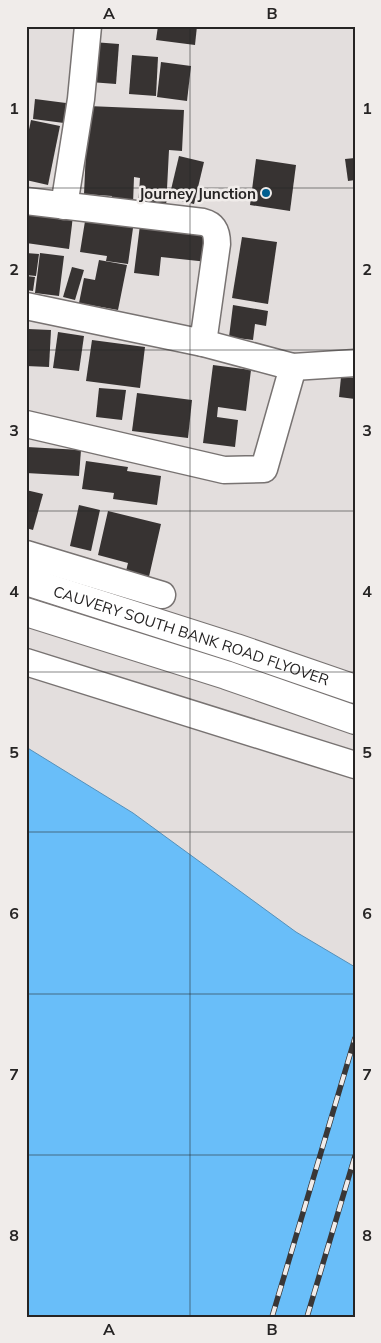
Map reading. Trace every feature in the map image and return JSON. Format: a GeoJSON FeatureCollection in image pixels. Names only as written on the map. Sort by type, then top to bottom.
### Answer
{"type":"FeatureCollection","features":[{"type":"Feature","properties":{"kind":"main road","name":"CAUVERY SOUTH BANK ROAD FLYOVER"},"geometry":{"type":"LineString","coordinates":[[26,581],[236,648],[355,689]]}},
{"type":"Feature","properties":{"kind":"main road","name":"CAUVERY SOUTH BANK ROAD FLYOVER"},"geometry":{"type":"LineString","coordinates":[[26,612],[226,675],[355,720]]}},
{"type":"Feature","properties":{"kind":"street"},"geometry":{"type":"LineString","coordinates":[[64,206],[81,99],[88,26]]}},
{"type":"Feature","properties":{"kind":"street"},"geometry":{"type":"LineString","coordinates":[[26,201],[203,222],[212,226],[216,232],[217,244],[203,343]]}},
{"type":"Feature","properties":{"kind":"street"},"geometry":{"type":"LineString","coordinates":[[26,306],[203,343],[292,366],[355,363]]}},
{"type":"Feature","properties":{"kind":"street"},"geometry":{"type":"LineString","coordinates":[[26,424],[224,470],[264,469],[292,366]]}},
{"type":"Feature","properties":{"kind":"street"},"geometry":{"type":"LineString","coordinates":[[26,554],[162,595]]}},
{"type":"Feature","properties":{"kind":"street"},"geometry":{"type":"LineString","coordinates":[[26,662],[355,765]]}},
{"type":"Feature","properties":{"kind":"water"},"geometry":{"type":"Polygon","coordinates":[[[26,747],[133,813],[296,932],[355,967],[355,1317],[26,1317],[26,747]]]}},
{"type":"Feature","properties":{"kind":"building"},"geometry":{"type":"Polygon","coordinates":[[[158,26],[197,26],[195,45],[156,40],[158,26]]]}},
{"type":"Feature","properties":{"kind":"building"},"geometry":{"type":"Polygon","coordinates":[[[93,42],[119,44],[116,84],[90,82],[93,42]]]}},
{"type":"Feature","properties":{"kind":"building"},"geometry":{"type":"Polygon","coordinates":[[[132,55],[158,57],[156,96],[129,94],[132,55]]]}},
{"type":"Feature","properties":{"kind":"building"},"geometry":{"type":"Polygon","coordinates":[[[161,62],[191,66],[187,101],[157,97],[161,62]]]}},
{"type":"Feature","properties":{"kind":"building"},"geometry":{"type":"Polygon","coordinates":[[[35,99],[66,103],[64,123],[33,119],[35,99]]]}},
{"type":"Feature","properties":{"kind":"building"},"geometry":{"type":"Polygon","coordinates":[[[88,106],[184,110],[182,151],[169,150],[166,208],[138,207],[140,178],[134,177],[133,204],[111,203],[112,196],[84,194],[88,106]]]}},
{"type":"Feature","properties":{"kind":"building"},"geometry":{"type":"Polygon","coordinates":[[[31,120],[60,126],[48,185],[26,180],[26,144],[31,120]]]}},
{"type":"Feature","properties":{"kind":"building"},"geometry":{"type":"Polygon","coordinates":[[[179,156],[204,162],[194,204],[169,198],[179,156]]]}},
{"type":"Feature","properties":{"kind":"building"},"geometry":{"type":"Polygon","coordinates":[[[355,158],[355,180],[348,181],[345,159],[355,158]]]}},
{"type":"Feature","properties":{"kind":"building"},"geometry":{"type":"Polygon","coordinates":[[[256,159],[296,165],[290,211],[250,205],[256,159]]]}},
{"type":"Feature","properties":{"kind":"building"},"geometry":{"type":"Polygon","coordinates":[[[26,211],[73,216],[69,249],[26,243],[26,211]]]}},
{"type":"Feature","properties":{"kind":"building"},"geometry":{"type":"Polygon","coordinates":[[[86,215],[134,221],[128,264],[106,261],[107,256],[80,252],[86,215]]]}},
{"type":"Feature","properties":{"kind":"building"},"geometry":{"type":"Polygon","coordinates":[[[140,225],[212,233],[208,262],[161,257],[159,276],[134,273],[140,225]]]}},
{"type":"Feature","properties":{"kind":"building"},"geometry":{"type":"Polygon","coordinates":[[[242,237],[277,242],[268,304],[232,298],[242,237]]]}},
{"type":"Feature","properties":{"kind":"building"},"geometry":{"type":"Polygon","coordinates":[[[26,253],[39,254],[36,276],[26,275],[26,253]]]}},
{"type":"Feature","properties":{"kind":"building"},"geometry":{"type":"Polygon","coordinates":[[[40,253],[64,256],[59,296],[35,293],[40,253]]]}},
{"type":"Feature","properties":{"kind":"building"},"geometry":{"type":"Polygon","coordinates":[[[99,260],[127,265],[118,310],[79,303],[84,278],[95,280],[99,260]]]}},
{"type":"Feature","properties":{"kind":"building"},"geometry":{"type":"Polygon","coordinates":[[[72,267],[84,270],[75,300],[63,297],[72,267]]]}},
{"type":"Feature","properties":{"kind":"building"},"geometry":{"type":"Polygon","coordinates":[[[26,276],[35,277],[33,291],[26,290],[26,276]]]}},
{"type":"Feature","properties":{"kind":"building"},"geometry":{"type":"Polygon","coordinates":[[[233,305],[268,311],[266,326],[255,324],[253,340],[229,337],[233,305]]]}},
{"type":"Feature","properties":{"kind":"building"},"geometry":{"type":"Polygon","coordinates":[[[28,329],[51,330],[49,367],[26,366],[28,329]]]}},
{"type":"Feature","properties":{"kind":"building"},"geometry":{"type":"Polygon","coordinates":[[[58,332],[84,336],[79,371],[53,368],[58,332]]]}},
{"type":"Feature","properties":{"kind":"building"},"geometry":{"type":"Polygon","coordinates":[[[92,340],[145,347],[140,388],[86,381],[92,340]]]}},
{"type":"Feature","properties":{"kind":"building"},"geometry":{"type":"Polygon","coordinates":[[[213,365],[251,370],[246,411],[218,407],[217,417],[238,420],[235,447],[203,443],[213,365]]]}},
{"type":"Feature","properties":{"kind":"building"},"geometry":{"type":"Polygon","coordinates":[[[341,377],[355,378],[355,399],[339,397],[341,377]]]}},
{"type":"Feature","properties":{"kind":"building"},"geometry":{"type":"Polygon","coordinates":[[[99,388],[126,390],[122,420],[96,417],[99,388]]]}},
{"type":"Feature","properties":{"kind":"building"},"geometry":{"type":"Polygon","coordinates":[[[137,393],[192,400],[188,438],[132,431],[137,393]]]}},
{"type":"Feature","properties":{"kind":"building"},"geometry":{"type":"Polygon","coordinates":[[[27,447],[81,450],[79,476],[26,473],[27,447]]]}},
{"type":"Feature","properties":{"kind":"building"},"geometry":{"type":"Polygon","coordinates":[[[86,461],[128,467],[127,471],[161,476],[157,505],[113,499],[114,493],[82,489],[86,461]]]}},
{"type":"Feature","properties":{"kind":"building"},"geometry":{"type":"Polygon","coordinates":[[[26,490],[43,494],[33,530],[26,528],[26,490]]]}},
{"type":"Feature","properties":{"kind":"building"},"geometry":{"type":"Polygon","coordinates":[[[79,505],[100,510],[91,551],[70,546],[79,505]]]}},
{"type":"Feature","properties":{"kind":"building"},"geometry":{"type":"Polygon","coordinates":[[[108,511],[161,524],[148,581],[125,575],[128,563],[98,555],[108,511]]]}},
{"type":"Feature","properties":{"kind":"railway"},"geometry":{"type":"LineString","coordinates":[[272,1317],[355,1038]]}},
{"type":"Feature","properties":{"kind":"railway"},"geometry":{"type":"LineString","coordinates":[[307,1317],[355,1156]]}},
{"type":"Feature","properties":{"kind":"place","name":"Journey Junction"},"geometry":{"type":"Point","coordinates":[266,193]}}]}
